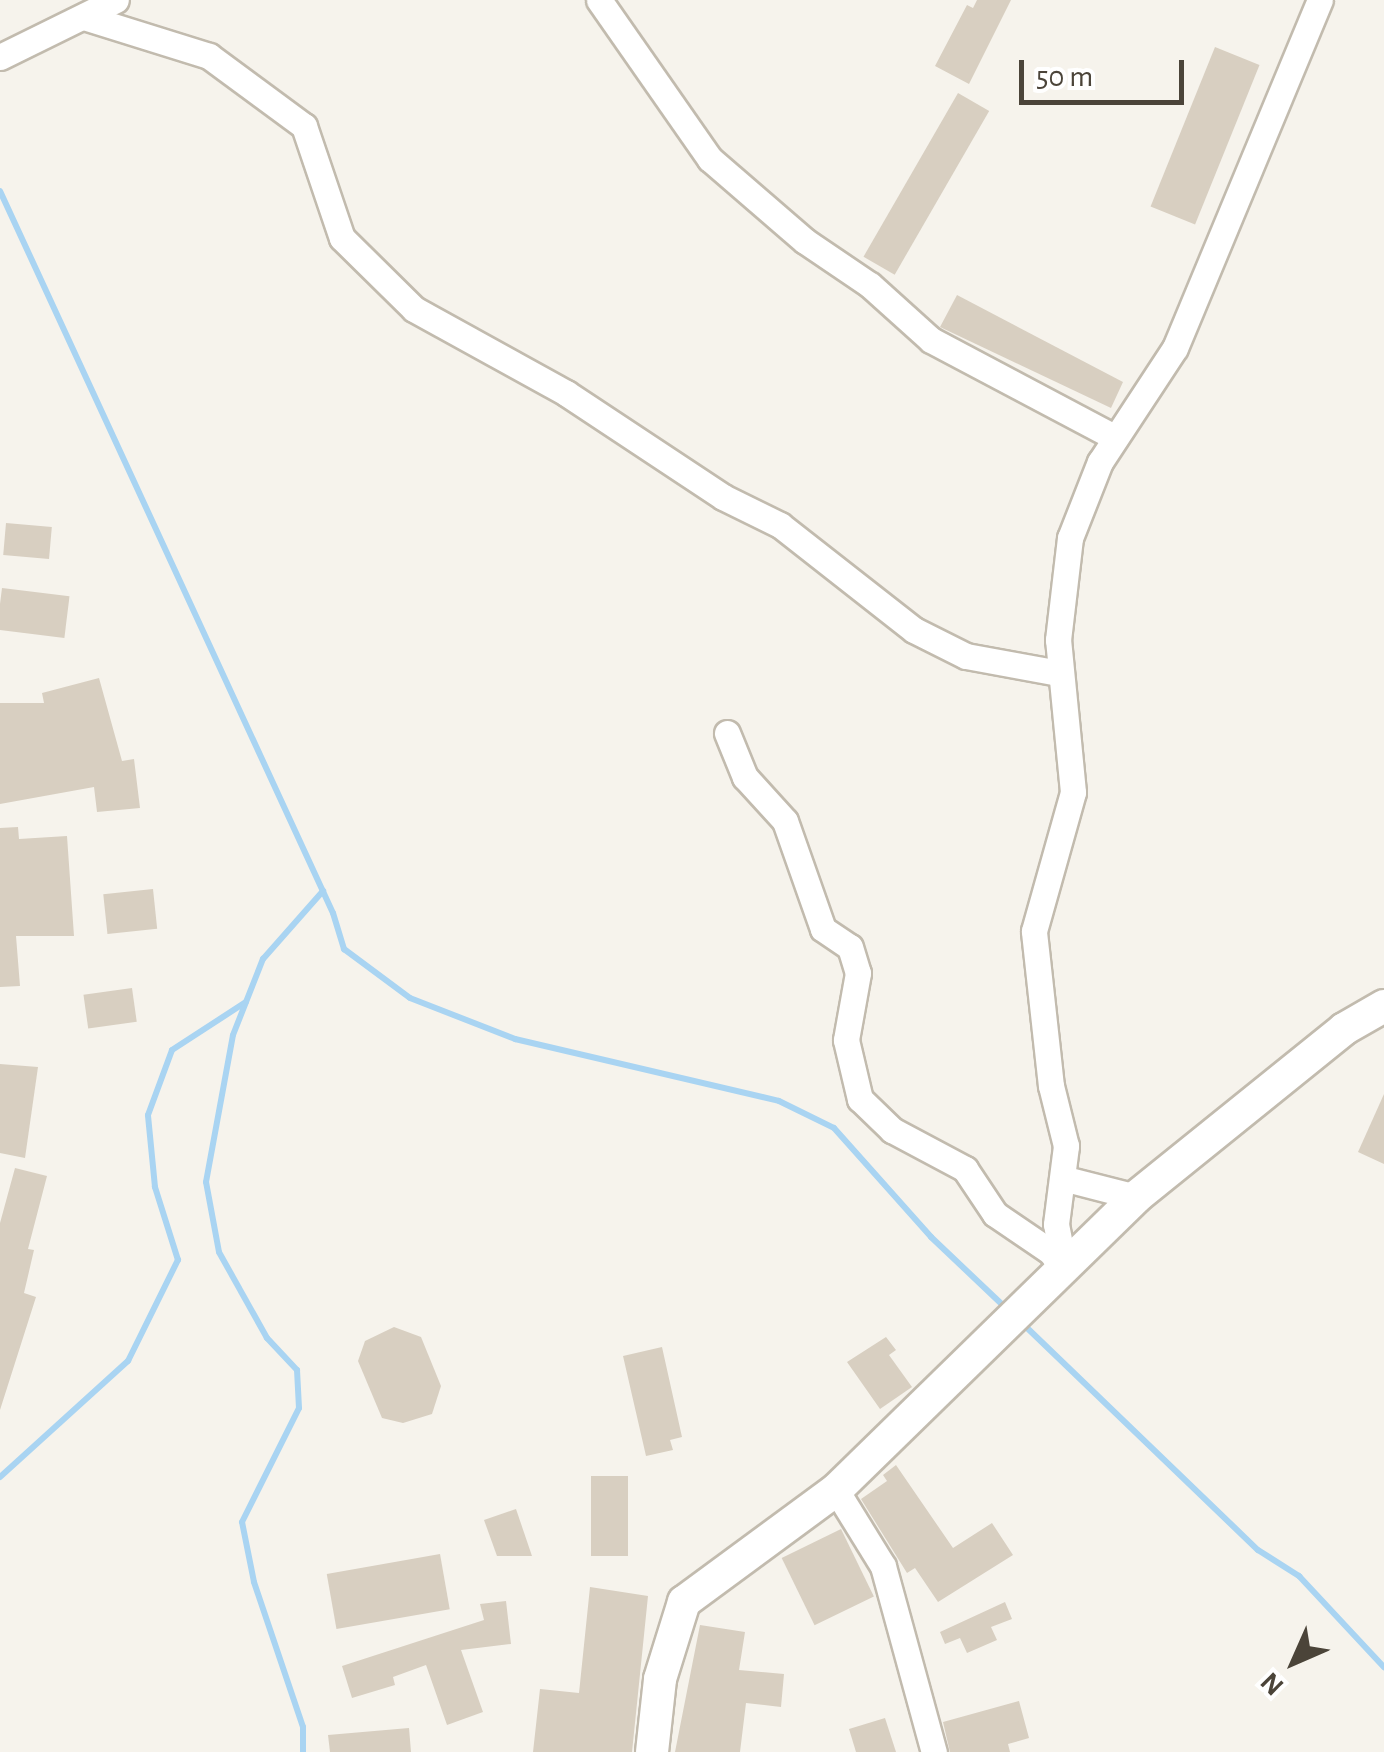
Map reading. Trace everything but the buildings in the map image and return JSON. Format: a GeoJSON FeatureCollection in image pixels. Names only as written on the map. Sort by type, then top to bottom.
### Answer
{"type":"FeatureCollection","features":[{"type":"Feature","properties":{"kind":"street"},"geometry":{"type":"LineString","coordinates":[[0,57],[116,0]]}},
{"type":"Feature","properties":{"kind":"street"},"geometry":{"type":"LineString","coordinates":[[600,0],[710,158],[805,241],[870,285],[931,340],[1114,436]]}},
{"type":"Feature","properties":{"kind":"street"},"geometry":{"type":"LineString","coordinates":[[1070,1262],[1062,1250],[1056,1224],[1066,1179],[1034,931],[1073,792],[1059,673],[1070,538],[1114,436],[1175,348],[1320,0]]}},
{"type":"Feature","properties":{"kind":"street"},"geometry":{"type":"LineString","coordinates":[[84,17],[210,56],[304,126],[342,238],[414,309],[566,393],[724,497],[780,526],[914,630],[966,656],[1059,673]]}},
{"type":"Feature","properties":{"kind":"street"},"geometry":{"type":"LineString","coordinates":[[727,733],[745,777],[785,821],[823,928],[850,947],[858,972],[846,1040],[860,1099],[892,1130],[965,1169],[995,1214],[1070,1262]]}},
{"type":"Feature","properties":{"kind":"street"},"geometry":{"type":"LineString","coordinates":[[652,1752],[660,1680],[684,1602],[836,1490],[1002,1333],[1136,1197],[1344,1029],[1384,1006]]}},
{"type":"Feature","properties":{"kind":"street"},"geometry":{"type":"LineString","coordinates":[[1066,1179],[1136,1197]]}},
{"type":"Feature","properties":{"kind":"street"},"geometry":{"type":"LineString","coordinates":[[836,1490],[883,1566],[934,1752]]}},
{"type":"Feature","properties":{"kind":"waterway"},"geometry":{"type":"LineString","coordinates":[[0,191],[333,913],[344,949],[410,998],[515,1039],[779,1101],[834,1128],[931,1237],[1007,1309]]}},
{"type":"Feature","properties":{"kind":"waterway"},"geometry":{"type":"LineString","coordinates":[[303,1752],[303,1727],[254,1582],[242,1522],[299,1408],[297,1370],[267,1338],[219,1252],[206,1182],[233,1035],[263,959],[323,891]]}},
{"type":"Feature","properties":{"kind":"waterway"},"geometry":{"type":"LineString","coordinates":[[0,1477],[128,1361],[178,1260],[155,1187],[148,1115],[172,1050],[246,1002]]}},
{"type":"Feature","properties":{"kind":"waterway"},"geometry":{"type":"LineString","coordinates":[[1023,1324],[1258,1550],[1299,1576],[1384,1667]]}}]}
